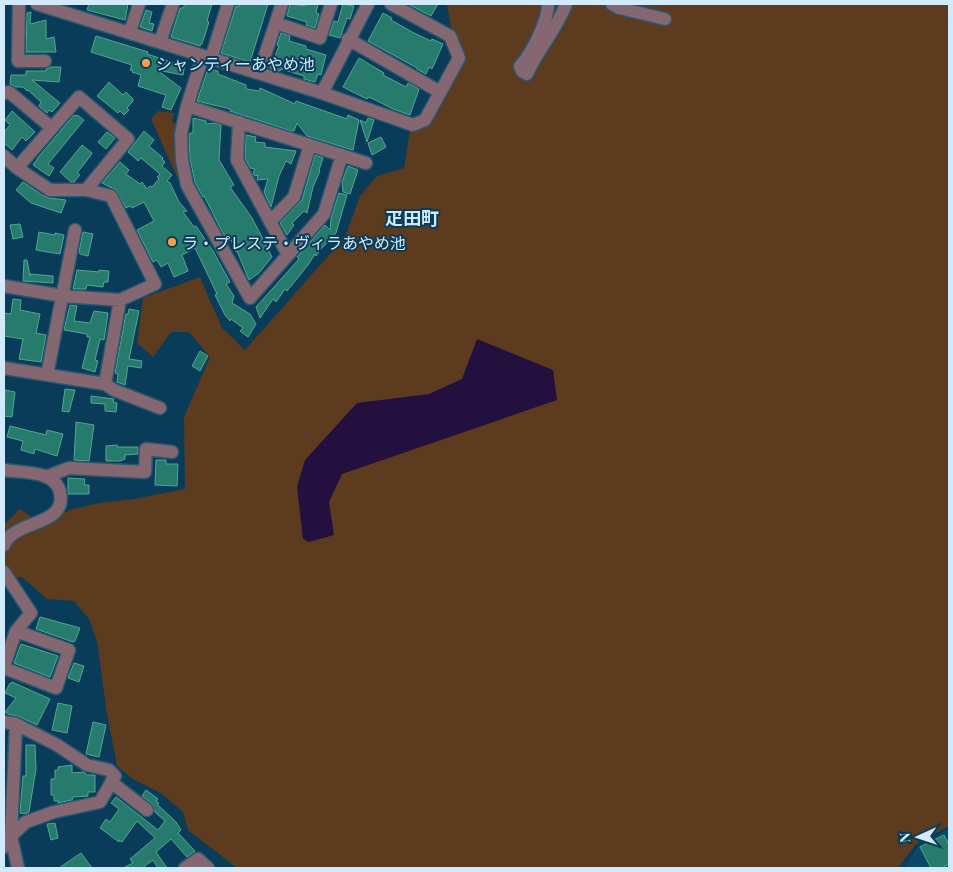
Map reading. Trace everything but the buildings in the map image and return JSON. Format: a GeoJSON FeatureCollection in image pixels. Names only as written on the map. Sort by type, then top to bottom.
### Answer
{"type":"FeatureCollection","features":[{"type":"Feature","properties":{"kind":"street"},"geometry":{"type":"LineString","coordinates":[[19,4],[18,61],[45,61]]}},
{"type":"Feature","properties":{"kind":"street"},"geometry":{"type":"LineString","coordinates":[[37,4],[322,93],[413,125],[425,120],[459,58],[450,36],[391,4]]}},
{"type":"Feature","properties":{"kind":"street"},"geometry":{"type":"LineString","coordinates":[[130,32],[139,4]]}},
{"type":"Feature","properties":{"kind":"street"},"geometry":{"type":"LineString","coordinates":[[160,42],[173,4]]}},
{"type":"Feature","properties":{"kind":"street"},"geometry":{"type":"LineString","coordinates":[[228,4],[187,106],[181,134],[182,160],[186,185],[250,298],[324,214],[342,156]]}},
{"type":"Feature","properties":{"kind":"street"},"geometry":{"type":"LineString","coordinates":[[258,73],[282,4]]}},
{"type":"Feature","properties":{"kind":"street"},"geometry":{"type":"LineString","coordinates":[[276,23],[320,38],[331,4]]}},
{"type":"Feature","properties":{"kind":"street"},"geometry":{"type":"LineString","coordinates":[[322,93],[348,39],[368,4]]}},
{"type":"Feature","properties":{"kind":"street"},"geometry":{"type":"LineString","coordinates":[[548,4],[548,13],[532,48],[520,66],[522,71],[527,74],[536,54],[557,23],[566,4]]}},
{"type":"Feature","properties":{"kind":"street"},"geometry":{"type":"LineString","coordinates":[[612,4],[619,8],[665,19]]}},
{"type":"Feature","properties":{"kind":"street"},"geometry":{"type":"LineString","coordinates":[[348,39],[440,92]]}},
{"type":"Feature","properties":{"kind":"street"},"geometry":{"type":"LineString","coordinates":[[4,93],[9,92],[52,128]]}},
{"type":"Feature","properties":{"kind":"street"},"geometry":{"type":"LineString","coordinates":[[17,168],[79,97],[128,139],[86,190]]}},
{"type":"Feature","properties":{"kind":"street"},"geometry":{"type":"LineString","coordinates":[[187,106],[366,163]]}},
{"type":"Feature","properties":{"kind":"street"},"geometry":{"type":"LineString","coordinates":[[239,122],[237,160],[288,255]]}},
{"type":"Feature","properties":{"kind":"street"},"geometry":{"type":"LineString","coordinates":[[270,222],[294,197],[310,145]]}},
{"type":"Feature","properties":{"kind":"street"},"geometry":{"type":"LineString","coordinates":[[4,156],[17,168],[50,190],[86,190],[111,196],[155,284],[120,300],[63,296],[4,286]]}},
{"type":"Feature","properties":{"kind":"street"},"geometry":{"type":"LineString","coordinates":[[47,375],[75,230]]}},
{"type":"Feature","properties":{"kind":"street"},"geometry":{"type":"LineString","coordinates":[[105,384],[120,300]]}},
{"type":"Feature","properties":{"kind":"street"},"geometry":{"type":"LineString","coordinates":[[4,368],[105,384],[114,390],[160,408]]}},
{"type":"Feature","properties":{"kind":"street"},"geometry":{"type":"LineString","coordinates":[[48,476],[69,468],[144,472],[146,449],[172,452]]}},
{"type":"Feature","properties":{"kind":"street"},"geometry":{"type":"LineString","coordinates":[[4,470],[48,476],[55,480],[61,498],[60,507],[55,514],[18,531],[4,545]]}},
{"type":"Feature","properties":{"kind":"street"},"geometry":{"type":"LineString","coordinates":[[4,572],[31,613],[16,631],[4,667],[56,688],[69,650],[16,631]]}},
{"type":"Feature","properties":{"kind":"street"},"geometry":{"type":"LineString","coordinates":[[7,841],[26,822],[54,812],[100,802],[115,776],[109,770],[87,765],[57,745],[10,723],[7,841],[18,868]]}},
{"type":"Feature","properties":{"kind":"street"},"geometry":{"type":"LineString","coordinates":[[111,782],[147,810]]}},
{"type":"Feature","properties":{"kind":"street"},"geometry":{"type":"LineString","coordinates":[[185,868],[198,859],[208,868]]}},
{"type":"Feature","properties":{"kind":"shaded area"},"geometry":{"type":"Polygon","coordinates":[[[447,4],[949,4],[949,826],[916,844],[898,868],[237,868],[188,830],[183,812],[161,793],[133,779],[117,766],[107,714],[97,641],[89,619],[74,601],[47,599],[22,577],[4,578],[4,525],[20,509],[44,526],[69,510],[99,503],[134,499],[185,489],[184,417],[210,357],[189,332],[171,332],[153,357],[137,343],[143,298],[200,277],[222,328],[245,350],[345,237],[360,196],[377,176],[404,168],[410,131],[430,120],[464,62],[451,28],[447,4]]]}},
{"type":"Feature","properties":{"kind":"shaded area"},"geometry":{"type":"Polygon","coordinates":[[[158,111],[174,113],[172,122],[176,124],[175,153],[178,179],[151,119],[158,111]]]}},
{"type":"Feature","properties":{"kind":"shaded area"},"geometry":{"type":"Polygon","coordinates":[[[477,339],[553,370],[557,400],[342,474],[329,502],[334,535],[309,542],[303,539],[297,487],[305,460],[357,403],[429,394],[462,379],[477,339]]]}},
{"type":"Feature","properties":{"kind":"shaded area"},"geometry":{"type":"Polygon","coordinates":[[[949,829],[949,868],[904,868],[919,845],[949,829]]]}},
{"type":"Feature","properties":{"kind":"place","name":"シャンティーあやめ池"},"geometry":{"type":"Point","coordinates":[146,63]}},
{"type":"Feature","properties":{"kind":"place","name":"ラ・プレステ・ヴィラあやめ池"},"geometry":{"type":"Point","coordinates":[172,242]}},
{"type":"Feature","properties":{"kind":"district","name":"疋田町"},"geometry":{"type":"Point","coordinates":[412,218]}}]}
